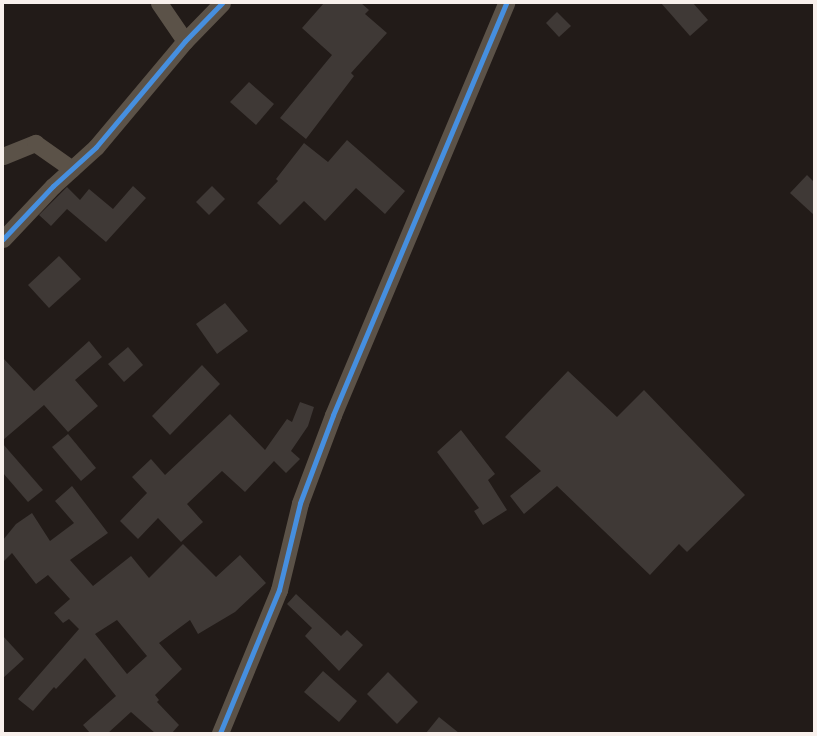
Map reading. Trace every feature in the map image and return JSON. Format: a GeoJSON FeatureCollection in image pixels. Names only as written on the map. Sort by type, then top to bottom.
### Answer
{"type":"FeatureCollection","features":[{"type":"Feature","properties":{"kind":"street"},"geometry":{"type":"LineString","coordinates":[[159,3],[185,41]]}},
{"type":"Feature","properties":{"kind":"street"},"geometry":{"type":"LineString","coordinates":[[3,239],[19,220],[96,147],[185,41],[222,3]]}},
{"type":"Feature","properties":{"kind":"street"},"geometry":{"type":"LineString","coordinates":[[220,733],[279,590],[300,503],[333,415],[506,3]]}},
{"type":"Feature","properties":{"kind":"street"},"geometry":{"type":"LineString","coordinates":[[3,156],[35,143],[72,169]]}},
{"type":"Feature","properties":{"kind":"building"},"geometry":{"type":"Polygon","coordinates":[[[324,3],[361,3],[369,10],[365,14],[387,33],[351,73],[354,76],[306,139],[280,118],[332,55],[302,28],[324,3]]]}},
{"type":"Feature","properties":{"kind":"building"},"geometry":{"type":"Polygon","coordinates":[[[661,3],[693,3],[708,20],[690,36],[661,3]]]}},
{"type":"Feature","properties":{"kind":"building"},"geometry":{"type":"Polygon","coordinates":[[[557,12],[571,26],[559,37],[546,23],[557,12]]]}},
{"type":"Feature","properties":{"kind":"building"},"geometry":{"type":"Polygon","coordinates":[[[249,82],[274,104],[256,125],[230,102],[249,82]]]}},
{"type":"Feature","properties":{"kind":"building"},"geometry":{"type":"Polygon","coordinates":[[[347,140],[405,191],[385,214],[356,188],[325,221],[304,201],[280,225],[257,203],[278,181],[276,179],[304,143],[328,162],[347,140]]]}},
{"type":"Feature","properties":{"kind":"building"},"geometry":{"type":"Polygon","coordinates":[[[807,175],[814,182],[814,215],[790,193],[807,175]]]}},
{"type":"Feature","properties":{"kind":"building"},"geometry":{"type":"Polygon","coordinates":[[[133,186],[146,198],[106,242],[67,209],[51,226],[39,215],[67,187],[80,200],[89,189],[113,209],[133,186]]]}},
{"type":"Feature","properties":{"kind":"building"},"geometry":{"type":"Polygon","coordinates":[[[212,186],[225,199],[209,215],[196,202],[212,186]]]}},
{"type":"Feature","properties":{"kind":"building"},"geometry":{"type":"Polygon","coordinates":[[[59,256],[81,279],[49,308],[28,285],[59,256]]]}},
{"type":"Feature","properties":{"kind":"building"},"geometry":{"type":"Polygon","coordinates":[[[225,303],[248,331],[217,354],[196,324],[225,303]]]}},
{"type":"Feature","properties":{"kind":"building"},"geometry":{"type":"Polygon","coordinates":[[[89,341],[102,357],[75,380],[98,406],[68,432],[44,405],[3,440],[3,358],[34,391],[89,341]]]}},
{"type":"Feature","properties":{"kind":"building"},"geometry":{"type":"Polygon","coordinates":[[[128,347],[143,365],[124,382],[108,364],[128,347]]]}},
{"type":"Feature","properties":{"kind":"building"},"geometry":{"type":"Polygon","coordinates":[[[202,365],[220,384],[170,435],[152,416],[202,365]]]}},
{"type":"Feature","properties":{"kind":"building"},"geometry":{"type":"Polygon","coordinates":[[[568,371],[617,417],[644,390],[745,495],[687,552],[679,544],[650,575],[557,486],[524,514],[510,496],[541,471],[505,437],[568,371]]]}},
{"type":"Feature","properties":{"kind":"building"},"geometry":{"type":"Polygon","coordinates":[[[300,402],[314,407],[308,426],[291,451],[300,459],[286,473],[274,461],[245,492],[222,471],[187,504],[203,522],[181,542],[158,518],[138,539],[120,521],[147,493],[132,477],[151,459],[165,475],[230,414],[265,450],[287,419],[292,422],[300,402]]]}},
{"type":"Feature","properties":{"kind":"building"},"geometry":{"type":"Polygon","coordinates":[[[461,430],[495,474],[488,480],[507,510],[483,525],[474,511],[479,508],[437,452],[461,430]]]}},
{"type":"Feature","properties":{"kind":"building"},"geometry":{"type":"Polygon","coordinates":[[[68,434],[96,468],[81,481],[52,447],[68,434]]]}},
{"type":"Feature","properties":{"kind":"building"},"geometry":{"type":"Polygon","coordinates":[[[3,444],[43,490],[28,502],[3,473],[3,444]]]}},
{"type":"Feature","properties":{"kind":"building"},"geometry":{"type":"Polygon","coordinates":[[[72,486],[108,533],[70,560],[93,586],[131,556],[149,578],[183,544],[216,577],[240,555],[266,583],[235,612],[198,634],[190,620],[159,643],[182,669],[155,695],[159,700],[157,702],[179,725],[172,733],[155,733],[131,712],[108,733],[90,733],[83,725],[116,696],[85,658],[56,689],[54,687],[33,711],[18,699],[79,629],[69,619],[63,623],[54,613],[70,599],[48,575],[36,584],[12,553],[3,562],[3,540],[16,524],[32,513],[50,541],[74,523],[55,501],[72,486]],[[117,620],[95,634],[127,674],[147,656],[117,620]]]}},
{"type":"Feature","properties":{"kind":"building"},"geometry":{"type":"Polygon","coordinates":[[[296,594],[341,636],[347,630],[363,645],[339,671],[305,636],[312,628],[287,604],[296,594]]]}},
{"type":"Feature","properties":{"kind":"building"},"geometry":{"type":"Polygon","coordinates":[[[3,636],[24,659],[3,678],[3,636]]]}},
{"type":"Feature","properties":{"kind":"building"},"geometry":{"type":"Polygon","coordinates":[[[323,671],[357,701],[339,722],[304,692],[323,671]]]}},
{"type":"Feature","properties":{"kind":"building"},"geometry":{"type":"Polygon","coordinates":[[[388,672],[418,702],[397,724],[367,694],[388,672]]]}},
{"type":"Feature","properties":{"kind":"building"},"geometry":{"type":"Polygon","coordinates":[[[439,717],[459,733],[426,733],[439,717]]]}},
{"type":"Feature","properties":{"kind":"cycle path"},"geometry":{"type":"LineString","coordinates":[[3,239],[53,186],[96,147],[185,41],[222,3]]}},
{"type":"Feature","properties":{"kind":"cycle path"},"geometry":{"type":"LineString","coordinates":[[220,733],[279,590],[300,503],[333,415],[506,3]]}}]}
